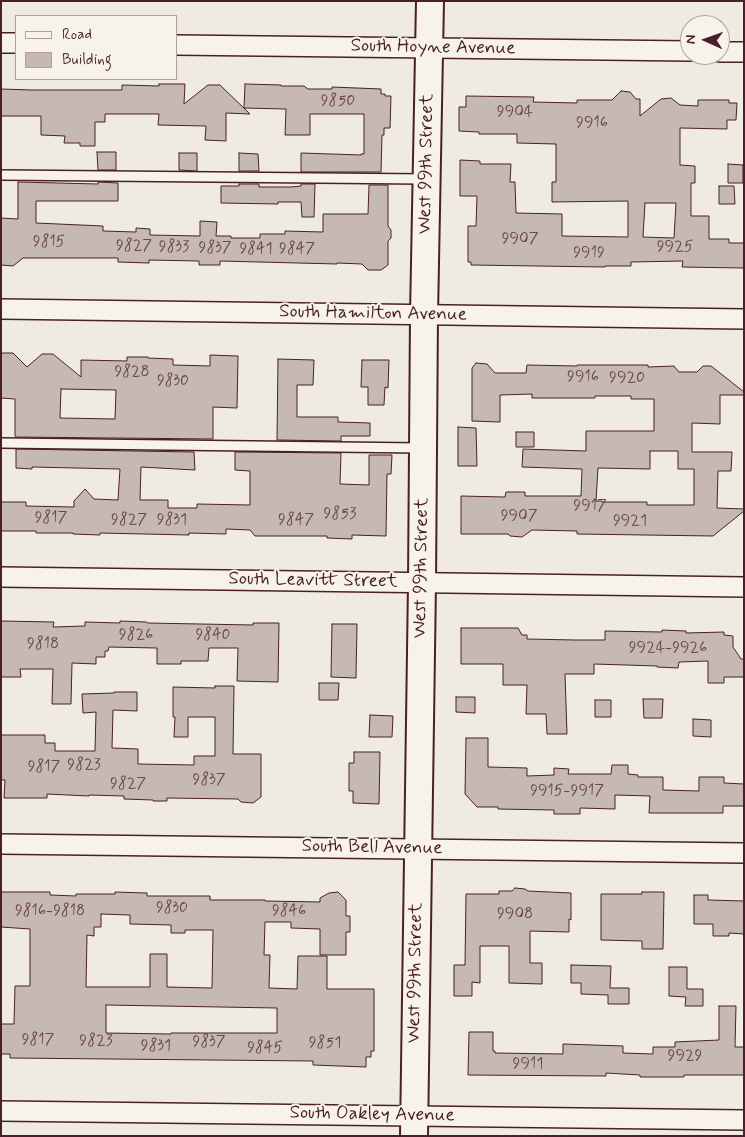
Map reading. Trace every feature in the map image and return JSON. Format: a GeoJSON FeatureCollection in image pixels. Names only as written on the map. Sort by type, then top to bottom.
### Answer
{"type":"FeatureCollection","features":[{"type":"Feature","properties":{"kind":"street","name":"West 99th Street"},"geometry":{"type":"LineString","coordinates":[[414,1126],[424,315],[430,1]]}},
{"type":"Feature","properties":{"kind":"street"},"geometry":{"type":"LineString","coordinates":[[1,43],[15,43]]}},
{"type":"Feature","properties":{"kind":"street","name":"South Hoyne Avenue"},"geometry":{"type":"LineString","coordinates":[[178,45],[680,51]]}},
{"type":"Feature","properties":{"kind":"street"},"geometry":{"type":"LineString","coordinates":[[730,52],[744,52]]}},
{"type":"Feature","properties":{"kind":"street","name":"South Hamilton Avenue"},"geometry":{"type":"LineString","coordinates":[[1,310],[744,319]]}},
{"type":"Feature","properties":{"kind":"street","name":"South Leavitt Street"},"geometry":{"type":"LineString","coordinates":[[1,577],[744,587]]}},
{"type":"Feature","properties":{"kind":"street","name":"South Bell Avenue"},"geometry":{"type":"LineString","coordinates":[[1,844],[744,853]]}},
{"type":"Feature","properties":{"kind":"street","name":"South Oakley Avenue"},"geometry":{"type":"LineString","coordinates":[[1,1111],[414,1126],[744,1120]]}},
{"type":"Feature","properties":{"kind":"lane"},"geometry":{"type":"LineString","coordinates":[[1,175],[427,179]]}},
{"type":"Feature","properties":{"kind":"lane"},"geometry":{"type":"LineString","coordinates":[[1,443],[423,448]]}},
{"type":"Feature","properties":{"kind":"building"},"geometry":{"type":"Polygon","coordinates":[[[159,84],[185,84],[184,104],[208,85],[220,85],[250,114],[226,113],[226,141],[205,140],[206,126],[158,125],[159,114],[105,114],[105,122],[95,122],[95,146],[80,146],[80,143],[64,143],[65,136],[41,135],[41,116],[1,116],[1,89],[122,90],[122,85],[159,86],[159,84]]]}},
{"type":"Feature","properties":{"kind":"building"},"geometry":{"type":"Polygon","coordinates":[[[245,84],[304,86],[308,89],[332,89],[332,87],[381,89],[381,94],[391,96],[390,128],[384,128],[384,135],[382,135],[381,172],[301,172],[301,153],[364,154],[364,114],[310,114],[310,135],[285,135],[286,109],[244,108],[245,84]]]}},
{"type":"Feature","properties":{"kind":"building"},"geometry":{"type":"Polygon","coordinates":[[[621,91],[630,92],[636,99],[640,99],[640,116],[661,99],[671,98],[680,105],[698,106],[698,100],[729,100],[729,103],[737,103],[736,120],[727,120],[727,129],[680,128],[680,165],[695,166],[695,183],[691,183],[691,216],[709,216],[709,239],[729,239],[729,243],[744,243],[744,268],[682,267],[683,261],[631,262],[631,266],[605,267],[471,265],[471,262],[468,262],[468,226],[476,226],[477,196],[460,196],[460,160],[480,161],[480,164],[511,164],[510,182],[515,182],[516,213],[562,214],[562,236],[628,237],[628,201],[552,202],[552,182],[556,182],[556,144],[517,143],[517,134],[479,134],[479,132],[459,131],[459,107],[466,107],[466,96],[534,97],[533,102],[577,103],[577,100],[612,100],[621,91]],[[645,203],[643,237],[674,238],[676,203],[645,203]]]}},
{"type":"Feature","properties":{"kind":"building"},"geometry":{"type":"Polygon","coordinates":[[[97,152],[116,152],[116,170],[98,170],[97,152]]]}},
{"type":"Feature","properties":{"kind":"building"},"geometry":{"type":"Polygon","coordinates":[[[179,153],[197,153],[197,171],[179,170],[179,153]]]}},
{"type":"Feature","properties":{"kind":"building"},"geometry":{"type":"Polygon","coordinates":[[[239,153],[258,154],[259,171],[239,171],[239,153]]]}},
{"type":"Feature","properties":{"kind":"building"},"geometry":{"type":"Polygon","coordinates":[[[728,164],[743,165],[743,183],[728,183],[728,164]]]}},
{"type":"Feature","properties":{"kind":"building"},"geometry":{"type":"Polygon","coordinates":[[[18,182],[118,183],[118,201],[36,201],[36,223],[103,226],[103,231],[136,232],[136,228],[150,229],[150,235],[200,236],[200,221],[217,222],[216,236],[231,236],[231,238],[260,238],[260,234],[285,234],[285,231],[323,232],[323,214],[368,214],[369,185],[388,185],[388,226],[391,230],[391,238],[388,241],[388,265],[381,270],[368,270],[362,264],[337,263],[220,261],[220,265],[199,265],[199,261],[149,260],[149,263],[118,262],[118,258],[23,258],[13,266],[1,265],[1,218],[18,219],[18,182]]]}},
{"type":"Feature","properties":{"kind":"building"},"geometry":{"type":"Polygon","coordinates":[[[239,184],[259,184],[259,187],[291,187],[301,186],[301,184],[315,184],[314,217],[302,217],[301,202],[278,202],[278,204],[221,203],[221,186],[239,186],[239,184]]]}},
{"type":"Feature","properties":{"kind":"building"},"geometry":{"type":"Polygon","coordinates":[[[719,186],[734,186],[735,204],[719,204],[719,186]]]}},
{"type":"Feature","properties":{"kind":"building"},"geometry":{"type":"Polygon","coordinates":[[[1,353],[13,353],[27,367],[42,354],[53,354],[81,377],[81,360],[127,361],[127,357],[148,357],[173,359],[173,365],[210,366],[210,355],[238,356],[237,408],[213,407],[213,439],[16,437],[15,399],[1,398],[1,353]],[[61,389],[60,418],[115,419],[116,390],[61,389]]]}},
{"type":"Feature","properties":{"kind":"building"},"geometry":{"type":"Polygon","coordinates":[[[278,359],[314,360],[313,385],[297,385],[297,417],[338,417],[338,422],[370,423],[370,436],[341,436],[341,441],[277,440],[278,359]]]}},
{"type":"Feature","properties":{"kind":"building"},"geometry":{"type":"Polygon","coordinates":[[[362,360],[389,360],[388,388],[385,387],[384,405],[368,405],[368,387],[361,387],[362,360]]]}},
{"type":"Feature","properties":{"kind":"building"},"geometry":{"type":"Polygon","coordinates":[[[476,363],[487,364],[495,373],[526,373],[527,365],[648,365],[648,367],[674,366],[679,372],[697,372],[703,366],[711,366],[744,392],[744,395],[720,395],[720,424],[692,423],[692,452],[732,452],[731,471],[718,471],[717,508],[744,509],[744,511],[713,536],[577,534],[577,531],[532,530],[522,537],[510,536],[508,534],[461,534],[461,496],[505,497],[506,492],[525,492],[525,496],[581,496],[582,469],[522,467],[523,449],[586,451],[586,431],[654,431],[654,399],[631,399],[631,396],[532,398],[532,394],[500,395],[500,422],[472,421],[472,368],[476,363]],[[650,451],[650,469],[598,468],[596,501],[647,502],[647,505],[694,505],[694,469],[678,469],[678,451],[650,451]]]}},
{"type":"Feature","properties":{"kind":"building"},"geometry":{"type":"Polygon","coordinates":[[[458,427],[476,428],[477,466],[458,466],[458,427]]]}},
{"type":"Feature","properties":{"kind":"building"},"geometry":{"type":"Polygon","coordinates":[[[516,432],[534,432],[534,447],[516,447],[516,432]]]}},
{"type":"Feature","properties":{"kind":"building"},"geometry":{"type":"Polygon","coordinates":[[[16,449],[194,452],[195,470],[141,467],[140,500],[168,500],[168,508],[197,508],[197,504],[250,505],[250,471],[235,470],[235,452],[341,453],[340,484],[369,485],[369,455],[392,455],[391,474],[387,474],[386,536],[352,535],[352,539],[327,538],[327,536],[255,536],[250,530],[226,529],[226,534],[189,533],[189,535],[100,533],[100,535],[1,531],[1,502],[26,502],[26,506],[74,507],[74,501],[85,489],[94,499],[118,500],[120,469],[16,468],[16,449]]]}},
{"type":"Feature","properties":{"kind":"building"},"geometry":{"type":"Polygon","coordinates":[[[1,621],[54,622],[53,627],[85,626],[85,622],[120,623],[120,621],[253,625],[253,623],[279,623],[278,682],[237,681],[238,648],[209,648],[208,661],[181,661],[181,664],[157,664],[157,648],[109,647],[108,651],[105,651],[105,657],[96,657],[96,664],[72,663],[71,704],[52,704],[53,669],[20,669],[21,677],[1,677],[1,621]]]}},
{"type":"Feature","properties":{"kind":"building"},"geometry":{"type":"Polygon","coordinates":[[[332,624],[357,624],[356,678],[331,677],[332,624]]]}},
{"type":"Feature","properties":{"kind":"building"},"geometry":{"type":"Polygon","coordinates":[[[461,628],[518,628],[522,635],[527,635],[527,639],[575,640],[605,640],[605,631],[724,632],[724,635],[733,636],[733,647],[741,659],[744,659],[744,677],[724,677],[724,683],[708,683],[708,661],[679,662],[678,668],[594,664],[594,674],[565,674],[567,734],[547,734],[546,714],[526,714],[527,685],[503,685],[503,664],[461,664],[461,628]]]}},
{"type":"Feature","properties":{"kind":"building"},"geometry":{"type":"Polygon","coordinates":[[[319,683],[339,683],[338,700],[319,700],[319,683]]]}},
{"type":"Feature","properties":{"kind":"building"},"geometry":{"type":"Polygon","coordinates":[[[215,686],[234,686],[233,754],[261,754],[261,797],[253,803],[241,802],[238,799],[167,798],[167,801],[153,801],[124,799],[124,796],[47,794],[47,798],[4,798],[5,780],[1,780],[1,735],[45,735],[45,743],[55,743],[55,751],[95,751],[96,712],[83,713],[82,694],[137,692],[137,711],[113,710],[112,748],[138,749],[138,764],[194,765],[194,756],[215,756],[215,717],[188,717],[188,737],[174,737],[173,687],[215,688],[215,686]]]}},
{"type":"Feature","properties":{"kind":"building"},"geometry":{"type":"Polygon","coordinates":[[[456,697],[475,697],[475,713],[456,712],[456,697]]]}},
{"type":"Feature","properties":{"kind":"building"},"geometry":{"type":"Polygon","coordinates":[[[643,699],[663,699],[662,718],[644,718],[643,699]]]}},
{"type":"Feature","properties":{"kind":"building"},"geometry":{"type":"Polygon","coordinates":[[[595,700],[611,700],[611,717],[595,717],[595,700]]]}},
{"type":"Feature","properties":{"kind":"building"},"geometry":{"type":"Polygon","coordinates":[[[370,715],[393,716],[392,737],[369,737],[370,715]]]}},
{"type":"Feature","properties":{"kind":"building"},"geometry":{"type":"Polygon","coordinates":[[[693,719],[711,720],[711,737],[693,736],[693,719]]]}},
{"type":"Feature","properties":{"kind":"building"},"geometry":{"type":"Polygon","coordinates":[[[466,738],[488,738],[488,767],[527,768],[527,776],[554,775],[554,768],[569,769],[568,774],[611,774],[612,765],[628,765],[628,774],[638,775],[638,777],[663,777],[663,790],[699,791],[699,777],[724,777],[724,783],[744,784],[744,806],[723,806],[723,813],[649,813],[650,796],[615,795],[615,809],[580,808],[580,814],[554,814],[554,810],[477,807],[465,794],[466,738]]]}},
{"type":"Feature","properties":{"kind":"building"},"geometry":{"type":"Polygon","coordinates":[[[354,752],[380,752],[379,804],[353,803],[353,791],[349,791],[349,763],[354,763],[354,752]]]}},
{"type":"Feature","properties":{"kind":"building"},"geometry":{"type":"Polygon","coordinates":[[[515,888],[528,891],[571,893],[569,932],[530,931],[530,963],[542,963],[542,984],[509,983],[509,946],[480,946],[480,983],[472,982],[472,996],[454,996],[454,965],[465,965],[466,894],[499,894],[499,891],[512,891],[515,888]]]}},
{"type":"Feature","properties":{"kind":"building"},"geometry":{"type":"Polygon","coordinates":[[[1,892],[50,892],[50,895],[76,896],[76,894],[115,894],[115,892],[147,893],[147,896],[210,896],[210,900],[320,902],[320,898],[329,893],[338,892],[346,900],[346,916],[350,916],[350,932],[346,932],[346,955],[320,955],[320,929],[291,928],[291,922],[265,922],[264,955],[270,955],[269,988],[297,989],[298,956],[327,956],[327,989],[374,989],[374,1051],[371,1051],[371,1057],[366,1057],[366,1067],[313,1065],[313,1061],[10,1058],[10,1054],[1,1054],[1,1024],[14,1024],[15,986],[30,986],[30,929],[1,927],[1,892]],[[101,914],[101,927],[94,927],[94,936],[87,935],[86,987],[150,987],[150,954],[167,954],[167,987],[212,988],[213,930],[185,930],[185,933],[171,933],[171,925],[130,924],[130,915],[101,914]],[[106,1005],[106,1033],[277,1033],[277,1008],[106,1005]]]}},
{"type":"Feature","properties":{"kind":"building"},"geometry":{"type":"Polygon","coordinates":[[[642,892],[664,892],[663,949],[642,949],[642,941],[601,940],[601,894],[642,894],[642,892]]]}},
{"type":"Feature","properties":{"kind":"building"},"geometry":{"type":"Polygon","coordinates":[[[694,895],[708,895],[708,900],[744,901],[744,934],[729,933],[729,936],[713,936],[713,924],[694,924],[694,895]]]}},
{"type":"Feature","properties":{"kind":"building"},"geometry":{"type":"Polygon","coordinates":[[[571,965],[611,966],[610,988],[629,988],[629,1004],[608,1004],[608,995],[581,994],[581,983],[571,983],[571,965]]]}},
{"type":"Feature","properties":{"kind":"building"},"geometry":{"type":"Polygon","coordinates":[[[669,967],[687,967],[687,989],[703,989],[703,1006],[685,1006],[686,997],[669,996],[669,967]]]}},
{"type":"Feature","properties":{"kind":"building"},"geometry":{"type":"Polygon","coordinates":[[[719,1006],[736,1006],[735,1047],[744,1047],[744,1075],[640,1077],[640,1075],[606,1073],[606,1076],[468,1075],[469,1032],[493,1032],[493,1051],[495,1053],[563,1054],[563,1044],[623,1046],[623,1053],[653,1054],[653,1047],[675,1047],[675,1042],[719,1040],[719,1006]]]}}]}
